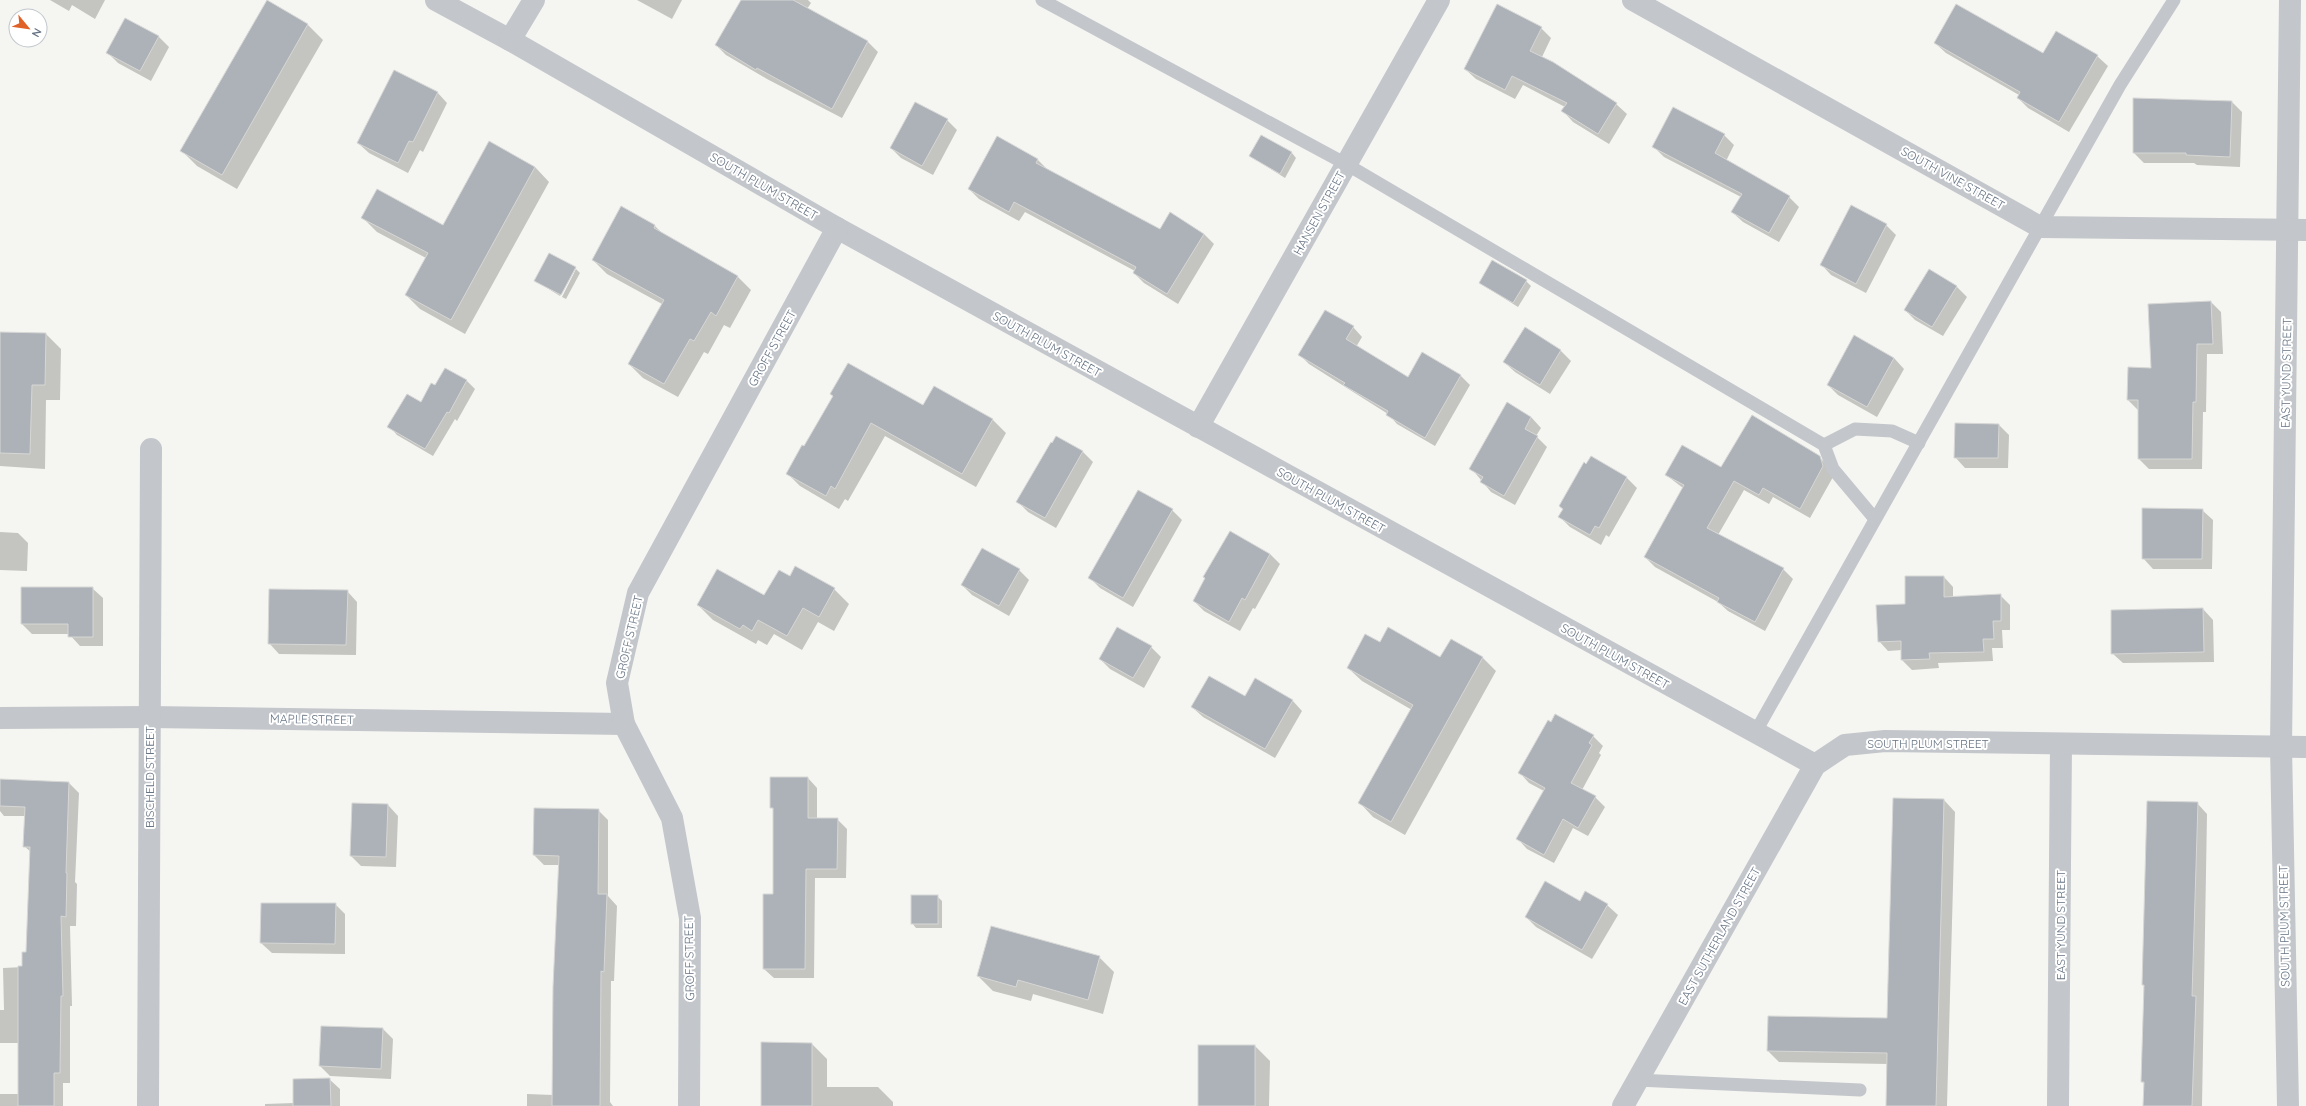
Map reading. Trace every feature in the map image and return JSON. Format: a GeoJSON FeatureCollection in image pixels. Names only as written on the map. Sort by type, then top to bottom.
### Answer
{"type":"FeatureCollection","features":[{"type":"Feature","properties":{"kind":"street","name":"SOUTH PLUM STREET"},"geometry":{"type":"LineString","coordinates":[[436,0],[510,40],[837,228],[1815,765],[1845,745],[1885,741],[2306,746]]}},
{"type":"Feature","properties":{"kind":"street"},"geometry":{"type":"LineString","coordinates":[[510,40],[534,0]]}},
{"type":"Feature","properties":{"kind":"street","name":"HANSEN STREET"},"geometry":{"type":"LineString","coordinates":[[1198,427],[1439,0]]}},
{"type":"Feature","properties":{"kind":"street","name":"SOUTH VINE STREET"},"geometry":{"type":"LineString","coordinates":[[1633,0],[2040,227],[2297,230]]}},
{"type":"Feature","properties":{"kind":"street","name":"EAST YUND STREET"},"geometry":{"type":"LineString","coordinates":[[2281,746],[2297,230],[2290,0]]}},
{"type":"Feature","properties":{"kind":"street","name":"GROFF STREET"},"geometry":{"type":"LineString","coordinates":[[689,1106],[690,918],[672,818],[624,724],[617,682],[638,594],[837,228]]}},
{"type":"Feature","properties":{"kind":"street","name":"BISCHELD STREET"},"geometry":{"type":"LineString","coordinates":[[148,1106],[151,449]]}},
{"type":"Feature","properties":{"kind":"street","name":"MAPLE STREET"},"geometry":{"type":"LineString","coordinates":[[0,718],[150,717],[624,724]]}},
{"type":"Feature","properties":{"kind":"street","name":"EAST YUND STREET"},"geometry":{"type":"LineString","coordinates":[[2058,1106],[2061,744]]}},
{"type":"Feature","properties":{"kind":"street","name":"SOUTH PLUM STREET"},"geometry":{"type":"LineString","coordinates":[[2281,746],[2288,1106]]}},
{"type":"Feature","properties":{"kind":"street","name":"EAST SUTHERLAND STREET"},"geometry":{"type":"LineString","coordinates":[[1623,1106],[1815,765]]}},
{"type":"Feature","properties":{"kind":"lane"},"geometry":{"type":"LineString","coordinates":[[1042,0],[1346,164],[1824,445],[1833,469],[1876,519]]}},
{"type":"Feature","properties":{"kind":"lane"},"geometry":{"type":"LineString","coordinates":[[1755,733],[2120,85],[2174,0]]}},
{"type":"Feature","properties":{"kind":"lane"},"geometry":{"type":"LineString","coordinates":[[1824,445],[1855,429],[1892,431],[1918,443]]}},
{"type":"Feature","properties":{"kind":"lane"},"geometry":{"type":"LineString","coordinates":[[1637,1080],[1860,1090]]}},
{"type":"Feature","properties":{"kind":"building"},"geometry":{"type":"Polygon","coordinates":[[[267,0],[308,24],[222,175],[180,151],[267,0]]]}},
{"type":"Feature","properties":{"kind":"building"},"geometry":{"type":"Polygon","coordinates":[[[741,0],[793,0],[868,41],[832,109],[757,68],[756,70],[715,45],[741,0]]]}},
{"type":"Feature","properties":{"kind":"building"},"geometry":{"type":"Polygon","coordinates":[[[1497,4],[1542,27],[1530,51],[1553,62],[1617,103],[1598,134],[1561,111],[1567,103],[1512,76],[1505,90],[1464,69],[1497,4]]]}},
{"type":"Feature","properties":{"kind":"building"},"geometry":{"type":"Polygon","coordinates":[[[1956,4],[2043,53],[2056,31],[2098,55],[2059,122],[2017,98],[2020,92],[1934,43],[1956,4]]]}},
{"type":"Feature","properties":{"kind":"building"},"geometry":{"type":"Polygon","coordinates":[[[125,18],[159,36],[140,71],[106,53],[125,18]]]}},
{"type":"Feature","properties":{"kind":"building"},"geometry":{"type":"Polygon","coordinates":[[[394,70],[438,92],[413,142],[409,141],[398,163],[357,143],[394,70]]]}},
{"type":"Feature","properties":{"kind":"building"},"geometry":{"type":"Polygon","coordinates":[[[2133,98],[2232,101],[2230,157],[2186,155],[2186,153],[2133,153],[2133,98]]]}},
{"type":"Feature","properties":{"kind":"building"},"geometry":{"type":"Polygon","coordinates":[[[915,102],[948,119],[922,166],[890,148],[915,102]]]}},
{"type":"Feature","properties":{"kind":"building"},"geometry":{"type":"Polygon","coordinates":[[[1673,107],[1725,134],[1715,153],[1790,196],[1769,233],[1731,212],[1742,194],[1652,147],[1673,107]]]}},
{"type":"Feature","properties":{"kind":"building"},"geometry":{"type":"Polygon","coordinates":[[[1261,135],[1292,152],[1280,174],[1249,156],[1261,135]]]}},
{"type":"Feature","properties":{"kind":"building"},"geometry":{"type":"Polygon","coordinates":[[[997,136],[1038,159],[1036,163],[1160,229],[1170,212],[1204,234],[1167,294],[1133,273],[1136,267],[1014,202],[1009,212],[968,189],[997,136]]]}},
{"type":"Feature","properties":{"kind":"building"},"geometry":{"type":"Polygon","coordinates":[[[489,141],[535,167],[451,320],[405,295],[428,253],[361,218],[377,189],[443,225],[489,141]]]}},
{"type":"Feature","properties":{"kind":"building"},"geometry":{"type":"Polygon","coordinates":[[[1851,205],[1887,224],[1856,284],[1820,265],[1851,205]]]}},
{"type":"Feature","properties":{"kind":"building"},"geometry":{"type":"Polygon","coordinates":[[[621,206],[655,225],[654,228],[738,276],[716,316],[711,312],[694,341],[690,339],[664,384],[628,364],[664,300],[592,260],[621,206]]]}},
{"type":"Feature","properties":{"kind":"building"},"geometry":{"type":"Polygon","coordinates":[[[549,253],[576,267],[561,295],[534,281],[549,253]]]}},
{"type":"Feature","properties":{"kind":"building"},"geometry":{"type":"Polygon","coordinates":[[[1492,260],[1527,280],[1513,303],[1479,283],[1492,260]]]}},
{"type":"Feature","properties":{"kind":"building"},"geometry":{"type":"Polygon","coordinates":[[[1929,269],[1957,286],[1932,327],[1904,310],[1929,269]]]}},
{"type":"Feature","properties":{"kind":"building"},"geometry":{"type":"Polygon","coordinates":[[[2211,301],[2213,344],[2197,344],[2196,402],[2193,402],[2192,459],[2138,459],[2138,400],[2127,400],[2128,367],[2151,368],[2148,304],[2211,301]]]}},
{"type":"Feature","properties":{"kind":"building"},"geometry":{"type":"Polygon","coordinates":[[[1325,310],[1354,326],[1346,339],[1408,377],[1422,352],[1461,375],[1425,438],[1386,415],[1388,411],[1343,385],[1345,383],[1298,355],[1325,310]]]}},
{"type":"Feature","properties":{"kind":"building"},"geometry":{"type":"Polygon","coordinates":[[[1525,327],[1561,350],[1540,385],[1503,362],[1525,327]]]}},
{"type":"Feature","properties":{"kind":"building"},"geometry":{"type":"Polygon","coordinates":[[[0,332],[46,333],[45,385],[32,385],[30,454],[0,453],[0,332]]]}},
{"type":"Feature","properties":{"kind":"building"},"geometry":{"type":"Polygon","coordinates":[[[1854,335],[1894,358],[1867,407],[1827,385],[1854,335]]]}},
{"type":"Feature","properties":{"kind":"building"},"geometry":{"type":"Polygon","coordinates":[[[848,363],[923,405],[934,386],[993,419],[962,474],[871,423],[835,489],[831,486],[826,496],[786,474],[802,445],[804,446],[833,396],[830,394],[848,363]]]}},
{"type":"Feature","properties":{"kind":"building"},"geometry":{"type":"Polygon","coordinates":[[[445,368],[467,380],[449,413],[447,412],[425,449],[387,427],[407,394],[421,402],[431,383],[435,385],[445,368]]]}},
{"type":"Feature","properties":{"kind":"building"},"geometry":{"type":"Polygon","coordinates":[[[1507,402],[1531,417],[1525,429],[1538,436],[1504,496],[1480,482],[1483,477],[1469,469],[1507,402]]]}},
{"type":"Feature","properties":{"kind":"building"},"geometry":{"type":"Polygon","coordinates":[[[1752,415],[1820,456],[1823,466],[1800,509],[1763,488],[1759,495],[1734,481],[1707,528],[1784,568],[1755,622],[1717,602],[1719,598],[1644,557],[1684,485],[1665,475],[1682,445],[1721,467],[1752,415]]]}},
{"type":"Feature","properties":{"kind":"building"},"geometry":{"type":"Polygon","coordinates":[[[1955,423],[1999,424],[1998,458],[1954,458],[1955,423]]]}},
{"type":"Feature","properties":{"kind":"building"},"geometry":{"type":"Polygon","coordinates":[[[1056,436],[1083,451],[1045,518],[1016,502],[1056,436]]]}},
{"type":"Feature","properties":{"kind":"building"},"geometry":{"type":"Polygon","coordinates":[[[1591,456],[1627,477],[1599,528],[1595,526],[1590,535],[1558,517],[1563,509],[1559,506],[1584,462],[1586,464],[1591,456]]]}},
{"type":"Feature","properties":{"kind":"building"},"geometry":{"type":"Polygon","coordinates":[[[1138,490],[1173,509],[1123,598],[1088,578],[1138,490]]]}},
{"type":"Feature","properties":{"kind":"building"},"geometry":{"type":"Polygon","coordinates":[[[2142,508],[2203,509],[2202,559],[2142,559],[2142,508]]]}},
{"type":"Feature","properties":{"kind":"building"},"geometry":{"type":"Polygon","coordinates":[[[1230,531],[1270,554],[1245,600],[1242,598],[1229,622],[1193,601],[1205,578],[1203,577],[1230,531]]]}},
{"type":"Feature","properties":{"kind":"building"},"geometry":{"type":"Polygon","coordinates":[[[982,548],[1020,569],[999,606],[961,585],[982,548]]]}},
{"type":"Feature","properties":{"kind":"building"},"geometry":{"type":"Polygon","coordinates":[[[795,566],[835,588],[819,617],[803,608],[787,636],[758,620],[752,631],[743,625],[740,629],[697,605],[717,569],[764,595],[779,570],[790,576],[795,566]]]}},
{"type":"Feature","properties":{"kind":"building"},"geometry":{"type":"Polygon","coordinates":[[[1905,576],[1944,576],[1944,597],[2001,594],[2001,621],[1993,621],[1994,639],[1983,639],[1984,652],[1929,653],[1930,659],[1901,660],[1901,641],[1878,642],[1876,605],[1905,604],[1905,576]]]}},
{"type":"Feature","properties":{"kind":"building"},"geometry":{"type":"Polygon","coordinates":[[[21,587],[93,587],[93,637],[68,637],[68,624],[21,624],[21,587]]]}},
{"type":"Feature","properties":{"kind":"building"},"geometry":{"type":"Polygon","coordinates":[[[269,589],[348,590],[346,645],[268,644],[269,589]]]}},
{"type":"Feature","properties":{"kind":"building"},"geometry":{"type":"Polygon","coordinates":[[[2203,608],[2204,652],[2111,654],[2111,610],[2203,608]]]}},
{"type":"Feature","properties":{"kind":"building"},"geometry":{"type":"Polygon","coordinates":[[[1117,627],[1152,646],[1133,678],[1099,659],[1117,627]]]}},
{"type":"Feature","properties":{"kind":"building"},"geometry":{"type":"Polygon","coordinates":[[[1388,627],[1440,657],[1451,639],[1483,657],[1391,822],[1358,803],[1413,705],[1347,668],[1365,634],[1380,642],[1388,627]]]}},
{"type":"Feature","properties":{"kind":"building"},"geometry":{"type":"Polygon","coordinates":[[[1209,676],[1245,696],[1255,678],[1293,700],[1265,749],[1191,707],[1209,676]]]}},
{"type":"Feature","properties":{"kind":"building"},"geometry":{"type":"Polygon","coordinates":[[[1555,714],[1594,735],[1589,743],[1592,745],[1571,783],[1596,796],[1578,828],[1563,819],[1544,855],[1516,839],[1545,788],[1518,773],[1548,720],[1551,722],[1555,714]]]}},
{"type":"Feature","properties":{"kind":"building"},"geometry":{"type":"Polygon","coordinates":[[[770,777],[808,777],[808,818],[838,818],[837,869],[806,869],[805,969],[763,969],[763,894],[773,894],[773,808],[770,808],[770,777]]]}},
{"type":"Feature","properties":{"kind":"building"},"geometry":{"type":"Polygon","coordinates":[[[0,779],[69,782],[66,917],[61,916],[63,996],[61,996],[60,1073],[54,1073],[54,1106],[18,1106],[18,966],[22,966],[22,952],[26,952],[30,847],[23,847],[25,807],[0,806],[0,779]]]}},
{"type":"Feature","properties":{"kind":"building"},"geometry":{"type":"Polygon","coordinates":[[[1893,798],[1944,799],[1936,1106],[1886,1106],[1887,1053],[1767,1051],[1768,1016],[1887,1018],[1893,798]]]}},
{"type":"Feature","properties":{"kind":"building"},"geometry":{"type":"Polygon","coordinates":[[[2147,801],[2198,802],[2192,996],[2196,996],[2192,1106],[2143,1106],[2144,1082],[2141,1082],[2144,985],[2142,985],[2147,801]]]}},
{"type":"Feature","properties":{"kind":"building"},"geometry":{"type":"Polygon","coordinates":[[[352,803],[388,804],[386,857],[350,856],[352,803]]]}},
{"type":"Feature","properties":{"kind":"building"},"geometry":{"type":"Polygon","coordinates":[[[534,808],[599,809],[598,894],[607,894],[604,972],[601,971],[600,1106],[552,1106],[553,987],[559,856],[533,855],[534,808]]]}},
{"type":"Feature","properties":{"kind":"building"},"geometry":{"type":"Polygon","coordinates":[[[1545,881],[1580,901],[1585,891],[1608,904],[1582,950],[1525,917],[1545,881]]]}},
{"type":"Feature","properties":{"kind":"building"},"geometry":{"type":"Polygon","coordinates":[[[911,895],[938,895],[938,924],[911,924],[911,895]]]}},
{"type":"Feature","properties":{"kind":"building"},"geometry":{"type":"Polygon","coordinates":[[[261,903],[336,903],[335,944],[260,943],[261,903]]]}},
{"type":"Feature","properties":{"kind":"building"},"geometry":{"type":"Polygon","coordinates":[[[991,926],[1100,956],[1088,1000],[1018,980],[1016,987],[977,976],[991,926]]]}},
{"type":"Feature","properties":{"kind":"building"},"geometry":{"type":"Polygon","coordinates":[[[321,1026],[383,1028],[381,1069],[319,1066],[321,1026]]]}},
{"type":"Feature","properties":{"kind":"building"},"geometry":{"type":"Polygon","coordinates":[[[761,1042],[812,1043],[812,1106],[761,1106],[761,1042]]]}},
{"type":"Feature","properties":{"kind":"building"},"geometry":{"type":"Polygon","coordinates":[[[1198,1045],[1255,1045],[1255,1106],[1198,1106],[1198,1045]]]}},
{"type":"Feature","properties":{"kind":"building"},"geometry":{"type":"Polygon","coordinates":[[[330,1078],[331,1106],[293,1106],[293,1079],[330,1078]]]}}]}
